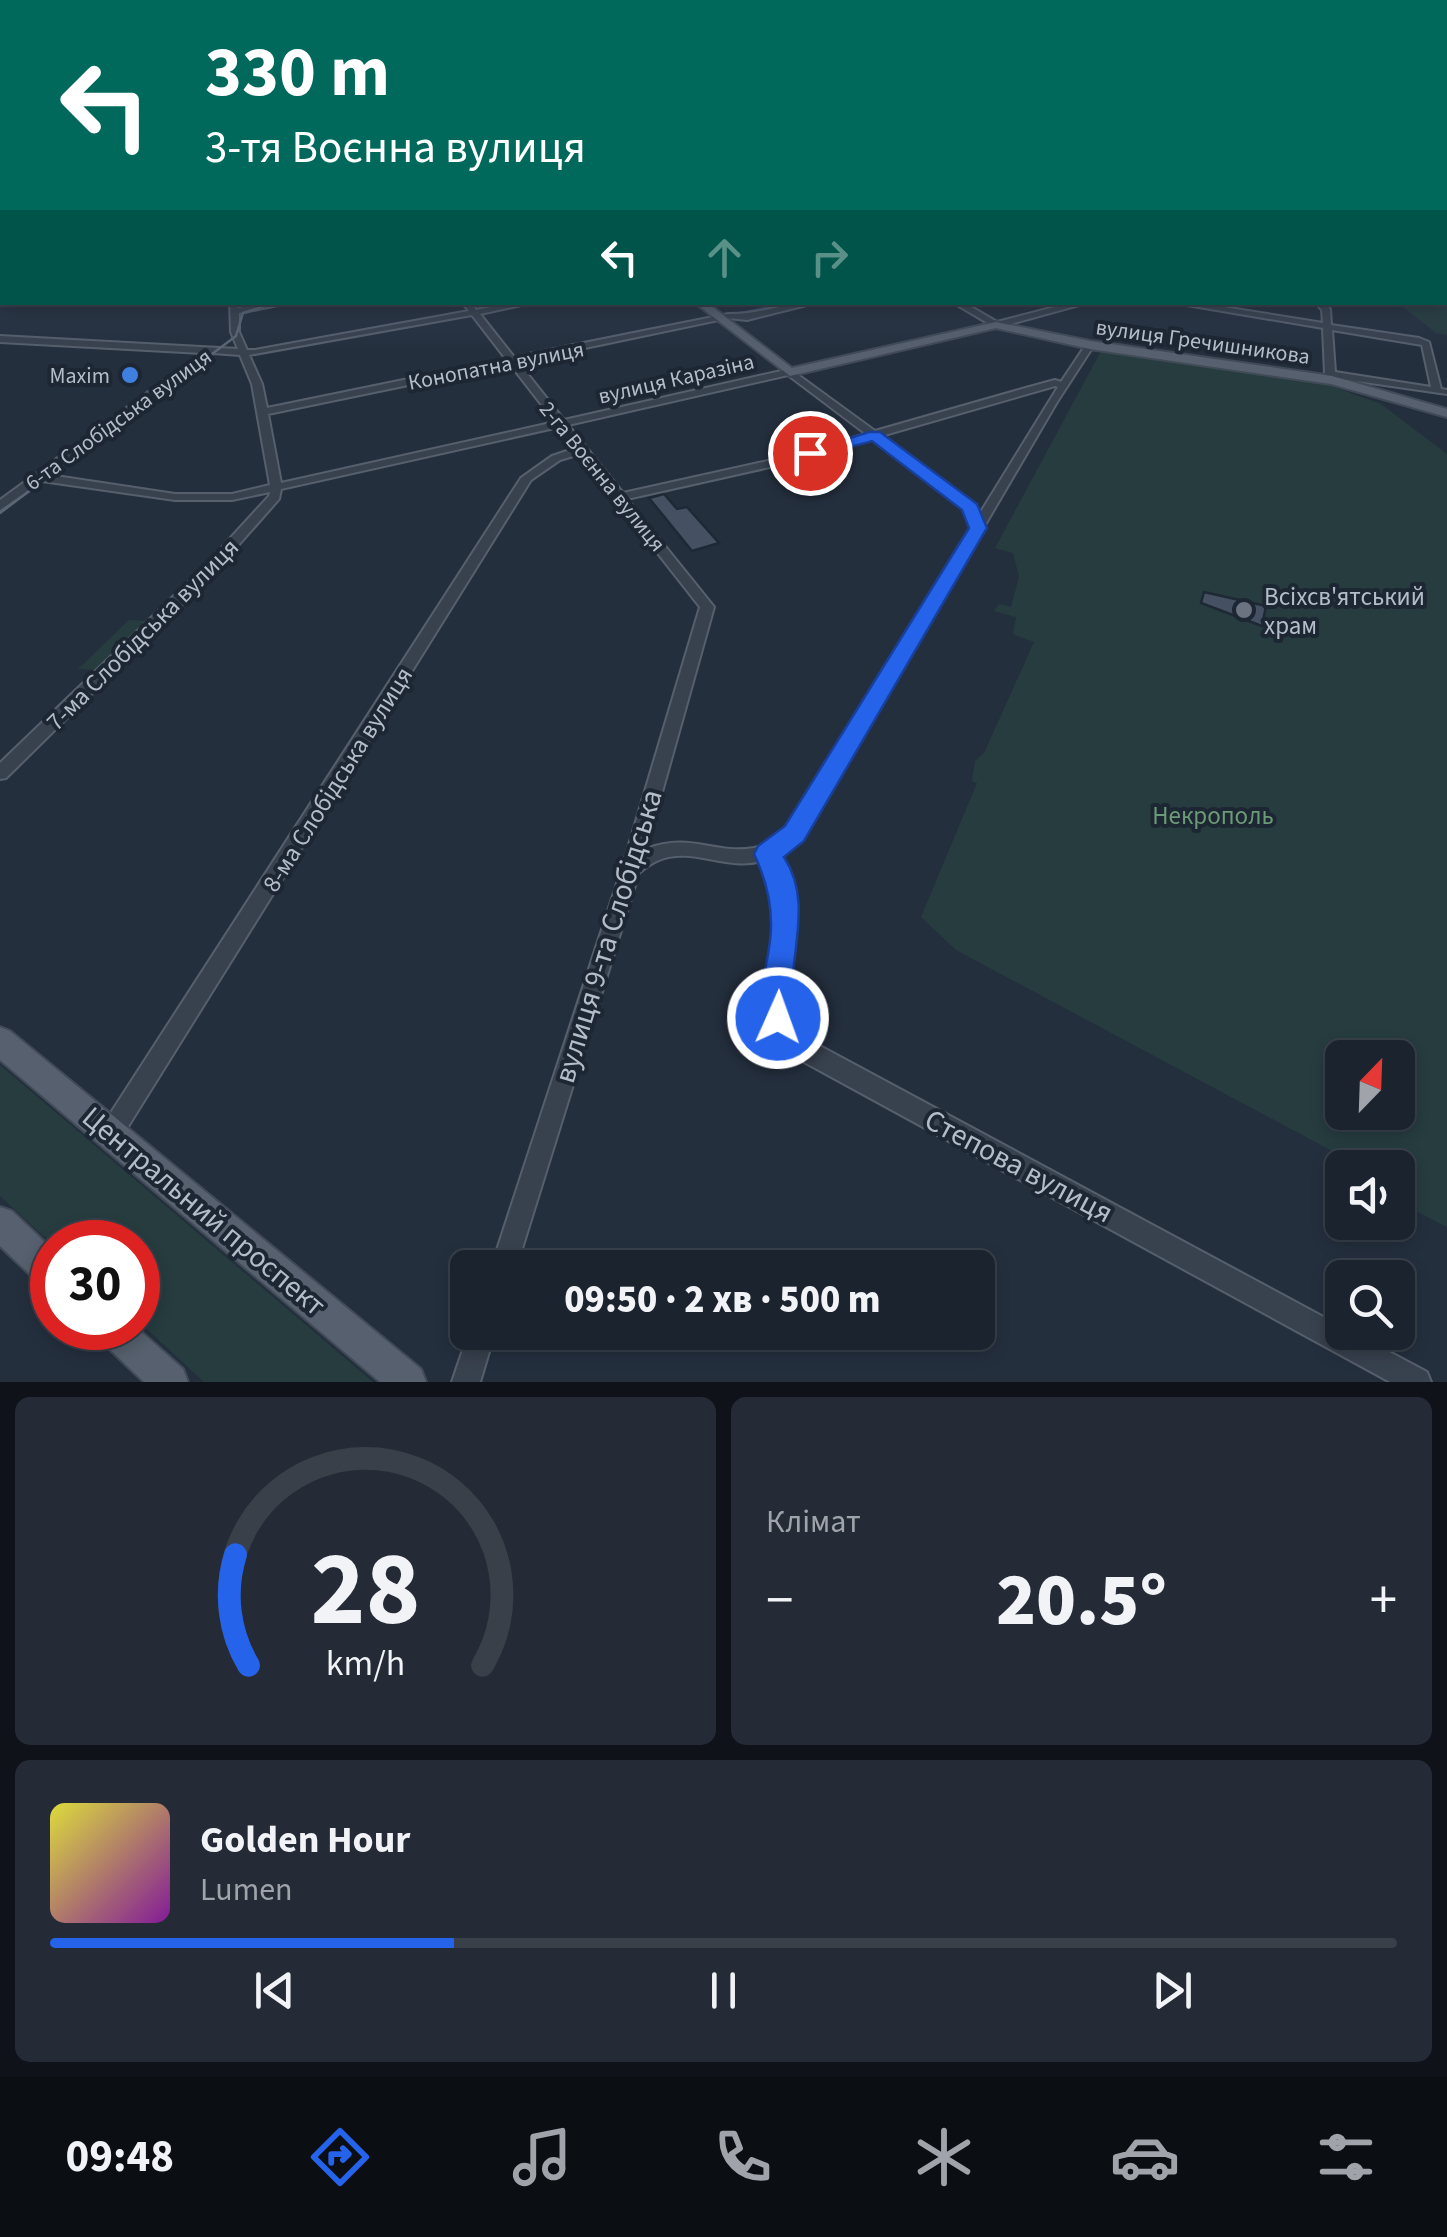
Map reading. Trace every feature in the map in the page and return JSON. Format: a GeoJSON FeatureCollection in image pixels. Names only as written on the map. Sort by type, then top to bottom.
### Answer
{"type":"FeatureCollection","features":[{"type":"Feature","properties":{"kind":"main road"},"geometry":{"type":"LineString","coordinates":[[705,305],[790,372]]}},
{"type":"Feature","properties":{"kind":"main road","name":"вулиця Гречишникова"},"geometry":{"type":"LineString","coordinates":[[996,325],[1090,345],[1331,377],[1378,388]]}},
{"type":"Feature","properties":{"kind":"main road","name":"вулиця Каразіна"},"geometry":{"type":"LineString","coordinates":[[790,372],[996,325]]}},
{"type":"Feature","properties":{"kind":"main road"},"geometry":{"type":"LineString","coordinates":[[1378,388],[1447,412]]}},
{"type":"Feature","properties":{"kind":"main road","name":"Центральний проспект"},"geometry":{"type":"LineString","coordinates":[[0,1040],[408,1382]]}},
{"type":"Feature","properties":{"kind":"main road"},"geometry":{"type":"LineString","coordinates":[[0,1222],[30,1251]]}},
{"type":"Feature","properties":{"kind":"main road"},"geometry":{"type":"LineString","coordinates":[[136,1350],[170,1382]]}},
{"type":"Feature","properties":{"kind":"street","name":"2-га Воєнна вулиця"},"geometry":{"type":"LineString","coordinates":[[468,305],[704,603]]}},
{"type":"Feature","properties":{"kind":"street"},"geometry":{"type":"LineString","coordinates":[[0,338],[243,352],[515,305]]}},
{"type":"Feature","properties":{"kind":"street","name":"Конопатна вулиця"},"geometry":{"type":"LineString","coordinates":[[263,412],[766,305]]}},
{"type":"Feature","properties":{"kind":"street","name":"Конопатна вулиця"},"geometry":{"type":"LineString","coordinates":[[724,317],[746,317],[800,305]]}},
{"type":"Feature","properties":{"kind":"street","name":"вулиця Гречишникова"},"geometry":{"type":"LineString","coordinates":[[961,305],[996,325]]}},
{"type":"Feature","properties":{"kind":"street","name":"вулиця Каразіна"},"geometry":{"type":"LineString","coordinates":[[996,325],[1074,305]]}},
{"type":"Feature","properties":{"kind":"street"},"geometry":{"type":"LineString","coordinates":[[1192,305],[1424,343],[1442,392]]}},
{"type":"Feature","properties":{"kind":"street"},"geometry":{"type":"LineString","coordinates":[[1322,305],[1326,309],[1331,377]]}},
{"type":"Feature","properties":{"kind":"street"},"geometry":{"type":"LineString","coordinates":[[236,306],[235,332],[263,412],[275,489]]}},
{"type":"Feature","properties":{"kind":"street","name":"6-та Слобідська вулиця"},"geometry":{"type":"LineString","coordinates":[[0,506],[235,332]]}},
{"type":"Feature","properties":{"kind":"street"},"geometry":{"type":"LineString","coordinates":[[631,868],[648,852],[667,847],[739,857],[767,854],[795,834],[1090,345]]}},
{"type":"Feature","properties":{"kind":"street"},"geometry":{"type":"LineString","coordinates":[[790,372],[970,508],[978,528]]}},
{"type":"Feature","properties":{"kind":"street","name":"вулиця Каразіна"},"geometry":{"type":"LineString","coordinates":[[40,478],[198,498],[275,489],[790,372]]}},
{"type":"Feature","properties":{"kind":"street"},"geometry":{"type":"LineString","coordinates":[[619,497],[703,481],[1054,383],[1063,385]]}},
{"type":"Feature","properties":{"kind":"street","name":"вулиця Гречишникова"},"geometry":{"type":"LineString","coordinates":[[1378,388],[1442,392]]}},
{"type":"Feature","properties":{"kind":"street","name":"8-ма Слобідська вулиця"},"geometry":{"type":"LineString","coordinates":[[111,1133],[527,478],[556,458],[582,450]]}},
{"type":"Feature","properties":{"kind":"street","name":"7-ма Слобідська вулиця"},"geometry":{"type":"LineString","coordinates":[[0,773],[206,572],[262,514],[275,497],[275,489]]}},
{"type":"Feature","properties":{"kind":"street","name":"вулиця 9-та Слобідська"},"geometry":{"type":"LineString","coordinates":[[508,1250],[631,868],[706,615],[704,603]]}},
{"type":"Feature","properties":{"kind":"street","name":"Степова вулиця"},"geometry":{"type":"LineString","coordinates":[[767,854],[779,872],[786,926],[776,989],[778,1018],[792,1038],[812,1054],[1418,1382]]}},
{"type":"Feature","properties":{"kind":"street"},"geometry":{"type":"LineString","coordinates":[[466,1382],[476,1350]]}},
{"type":"Feature","properties":{"kind":"green space"},"geometry":{"type":"Polygon","coordinates":[[[1401,305],[1447,305],[1447,335],[1436,333],[1401,305]]]}},
{"type":"Feature","properties":{"kind":"green space","name":"Некрополь"},"geometry":{"type":"Polygon","coordinates":[[[1101,351],[1317,381],[1381,404],[1447,454],[1447,1227],[1415,1211],[1415,1150],[1330,1150],[956,950],[921,917],[977,783],[972,781],[975,761],[984,753],[1034,642],[1013,634],[1016,617],[994,611],[999,604],[1011,607],[1019,577],[1013,553],[995,548],[1101,351]]]}},
{"type":"Feature","properties":{"kind":"green space"},"geometry":{"type":"Polygon","coordinates":[[[129,620],[152,621],[101,670],[78,669],[129,620]]]}},
{"type":"Feature","properties":{"kind":"green space"},"geometry":{"type":"Polygon","coordinates":[[[0,1065],[373,1382],[204,1382],[160,1341],[160,1220],[30,1220],[30,1224],[0,1196],[0,1065]]]}},
{"type":"Feature","properties":{"kind":"building"},"geometry":{"type":"Polygon","coordinates":[[[664,494],[677,509],[687,507],[719,543],[692,551],[649,498],[664,494]]]}},
{"type":"Feature","properties":{"kind":"building","name":"Всіхсв'ятський храм"},"geometry":{"type":"Polygon","coordinates":[[[1204,592],[1266,606],[1262,626],[1201,603],[1204,592]]]}},
{"type":"Feature","properties":{"kind":"waterway"},"geometry":{"type":"LineString","coordinates":[[741,313],[780,305]]}},
{"type":"Feature","properties":{"kind":"tram line"},"geometry":{"type":"LineString","coordinates":[[0,513],[236,336],[243,313],[268,305]]}},
{"type":"Feature","properties":{"kind":"place","name":"Maxim"},"geometry":{"type":"Point","coordinates":[130,375]}},
{"type":"Feature","properties":{"kind":"place","name":"Всіхсв'ятський храм"},"geometry":{"type":"Point","coordinates":[1244,610]}},
{"type":"Feature","properties":{"kind":"route"},"geometry":{"type":"LineString","coordinates":[[778,1018],[776,989],[786,926],[779,872],[767,854],[795,834],[978,528],[970,508],[874,436],[810,453]]}}]}
